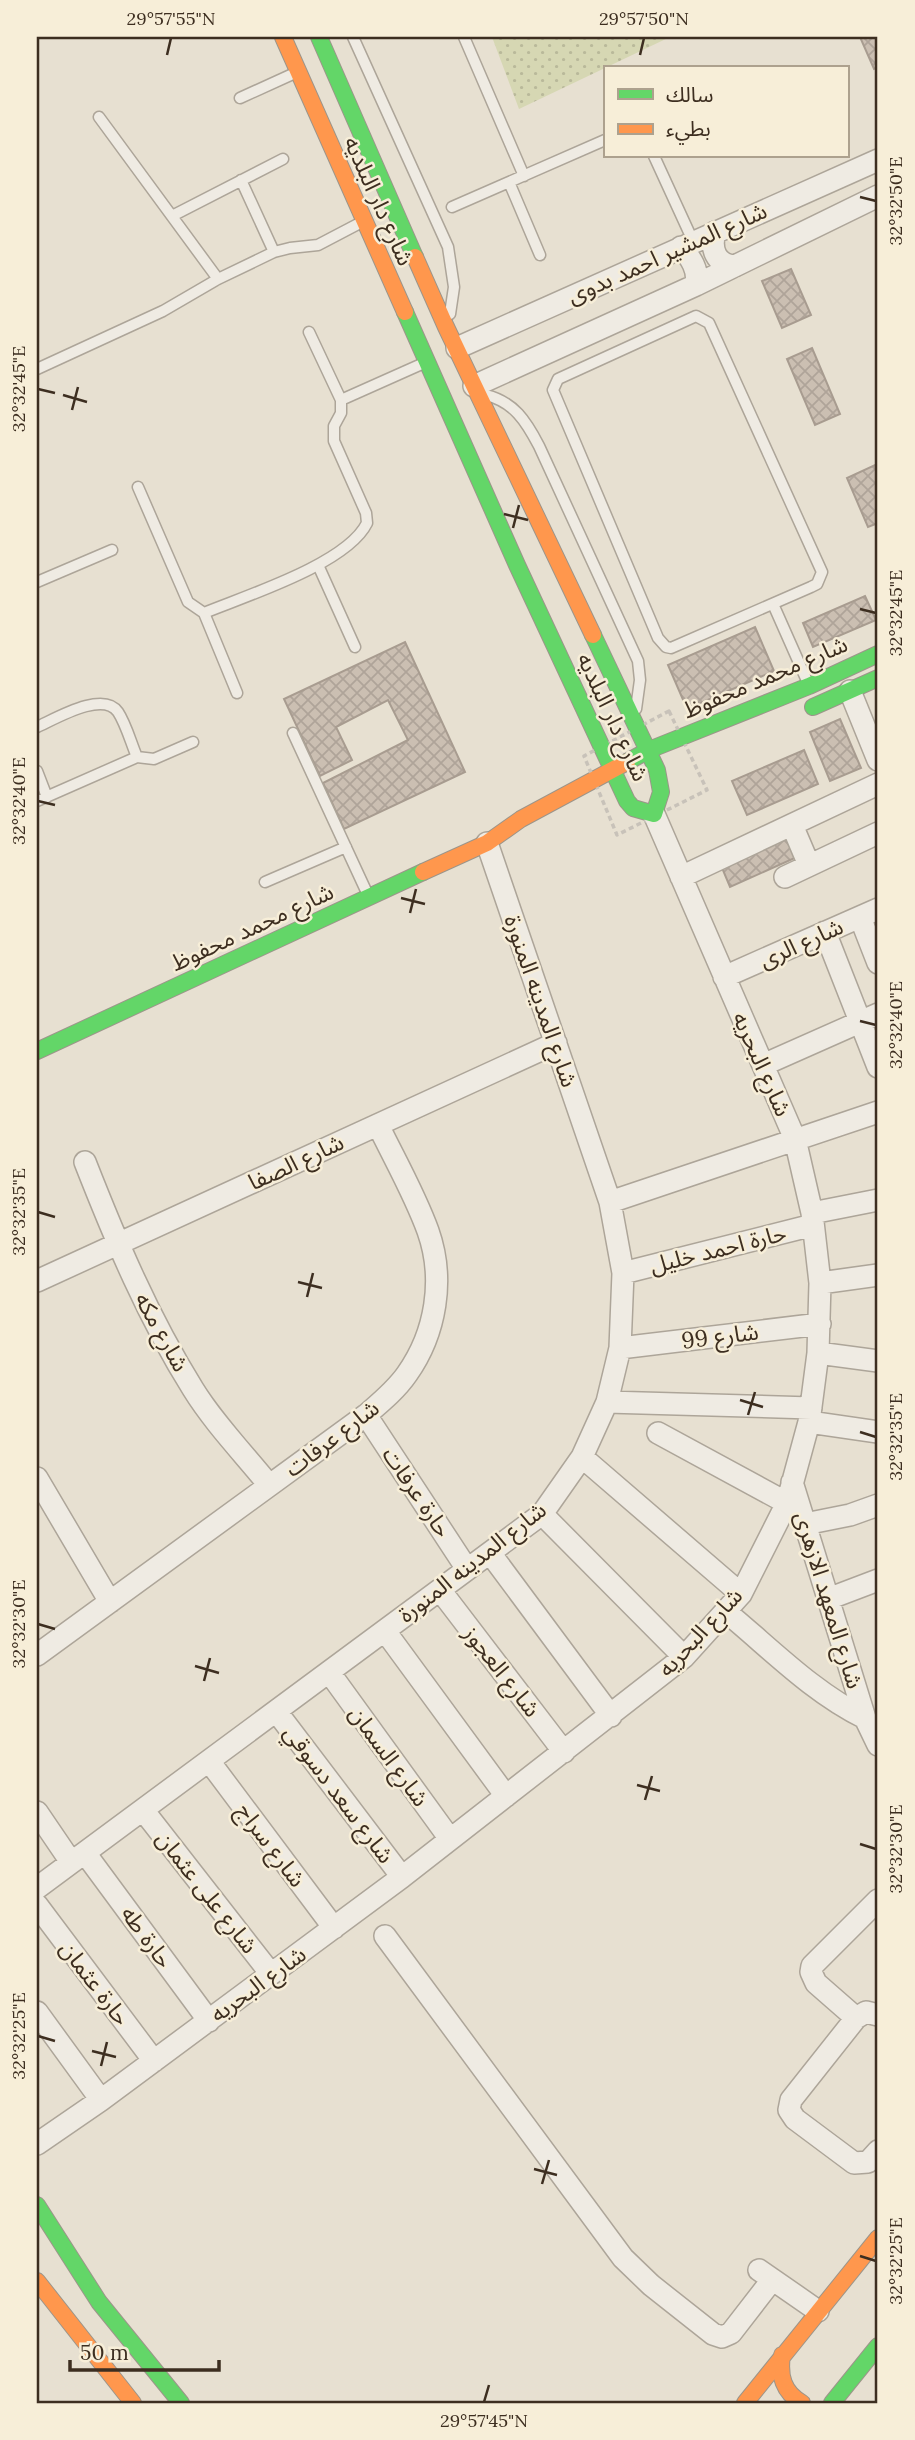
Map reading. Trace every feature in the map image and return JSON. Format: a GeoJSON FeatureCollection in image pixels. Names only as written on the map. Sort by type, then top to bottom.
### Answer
{"type":"FeatureCollection","features":[{"type":"Feature","properties":{"kind":"street","name":"شارع دار البلديه"},"geometry":{"type":"LineString","coordinates":[[283,37],[298,72],[329,102],[457,348],[476,390],[534,556],[613,770],[640,780],[662,792],[653,814],[633,808],[640,780],[649,750],[634,718],[534,556],[426,362],[363,221],[329,102],[319,37]]}},
{"type":"Feature","properties":{"kind":"street","name":"شارع المشير احمد بدوى"},"geometry":{"type":"LineString","coordinates":[[457,348],[878,160]]}},
{"type":"Feature","properties":{"kind":"street","name":"شارع المشير احمد بدوى"},"geometry":{"type":"LineString","coordinates":[[476,390],[878,196]]}},
{"type":"Feature","properties":{"kind":"street"},"geometry":{"type":"LineString","coordinates":[[715,232],[713,252],[727,266],[735,266]]}},
{"type":"Feature","properties":{"kind":"street"},"geometry":{"type":"LineString","coordinates":[[687,244],[696,269],[696,285]]}},
{"type":"Feature","properties":{"kind":"street","name":"شارع محمد محفوظ"},"geometry":{"type":"LineString","coordinates":[[37,1051],[487,844],[521,819],[649,750],[809,686],[878,654]]}},
{"type":"Feature","properties":{"kind":"street","name":"شارع محمد محفوظ"},"geometry":{"type":"LineString","coordinates":[[774,700],[788,717],[878,678]]}},
{"type":"Feature","properties":{"kind":"street"},"geometry":{"type":"LineString","coordinates":[[850,691],[878,760]]}},
{"type":"Feature","properties":{"kind":"street"},"geometry":{"type":"LineString","coordinates":[[681,877],[878,785]]}},
{"type":"Feature","properties":{"kind":"street","name":"شارع البحريه"},"geometry":{"type":"LineString","coordinates":[[37,2144],[209,2021],[402,1877],[684,1657],[741,1594],[789,1493],[810,1415],[818,1353],[820,1283],[812,1219],[795,1139],[653,814]]}},
{"type":"Feature","properties":{"kind":"street"},"geometry":{"type":"LineString","coordinates":[[792,825],[809,866]]}},
{"type":"Feature","properties":{"kind":"street"},"geometry":{"type":"LineString","coordinates":[[785,877],[878,833]]}},
{"type":"Feature","properties":{"kind":"street","name":"شارع محمد محفوظ"},"geometry":{"type":"LineString","coordinates":[[487,844],[527,836]]}},
{"type":"Feature","properties":{"kind":"street","name":"شارع المدينه المنورة"},"geometry":{"type":"LineString","coordinates":[[37,1888],[542,1514],[582,1457],[607,1402],[620,1348],[623,1273],[610,1202],[487,844]]}},
{"type":"Feature","properties":{"kind":"street"},"geometry":{"type":"LineString","coordinates":[[869,913],[878,963]]}},
{"type":"Feature","properties":{"kind":"street","name":"شارع الرى"},"geometry":{"type":"LineString","coordinates":[[724,977],[869,913]]}},
{"type":"Feature","properties":{"kind":"street"},"geometry":{"type":"LineString","coordinates":[[825,932],[869,1018],[878,1067]]}},
{"type":"Feature","properties":{"kind":"street"},"geometry":{"type":"LineString","coordinates":[[763,1065],[869,1018]]}},
{"type":"Feature","properties":{"kind":"street","name":"شارع الصفا"},"geometry":{"type":"LineString","coordinates":[[37,1281],[556,1043]]}},
{"type":"Feature","properties":{"kind":"street"},"geometry":{"type":"LineString","coordinates":[[610,1202],[878,1112]]}},
{"type":"Feature","properties":{"kind":"street","name":"شارع عرفات"},"geometry":{"type":"LineString","coordinates":[[37,1655],[366,1415],[406,1376],[422,1350],[432,1321],[437,1292],[435,1262],[428,1232],[378,1125]]}},
{"type":"Feature","properties":{"kind":"street","name":"شارع مكه"},"geometry":{"type":"LineString","coordinates":[[85,1162],[117,1244],[147,1309],[194,1391],[268,1485]]}},
{"type":"Feature","properties":{"kind":"street","name":"حارة احمد خليل"},"geometry":{"type":"LineString","coordinates":[[623,1273],[878,1200]]}},
{"type":"Feature","properties":{"kind":"street"},"geometry":{"type":"LineString","coordinates":[[820,1283],[878,1275]]}},
{"type":"Feature","properties":{"kind":"street","name":"شارع 99"},"geometry":{"type":"LineString","coordinates":[[620,1348],[820,1324]]}},
{"type":"Feature","properties":{"kind":"street"},"geometry":{"type":"LineString","coordinates":[[818,1353],[878,1361]]}},
{"type":"Feature","properties":{"kind":"street"},"geometry":{"type":"LineString","coordinates":[[607,1402],[810,1415],[878,1432]]}},
{"type":"Feature","properties":{"kind":"street","name":"حارة عرفات"},"geometry":{"type":"LineString","coordinates":[[366,1415],[467,1569]]}},
{"type":"Feature","properties":{"kind":"street"},"geometry":{"type":"LineString","coordinates":[[658,1433],[789,1493]]}},
{"type":"Feature","properties":{"kind":"street"},"geometry":{"type":"LineString","coordinates":[[582,1457],[741,1594]]}},
{"type":"Feature","properties":{"kind":"street"},"geometry":{"type":"LineString","coordinates":[[37,1478],[110,1602]]}},
{"type":"Feature","properties":{"kind":"street","name":"شارع المعهد الازهرى"},"geometry":{"type":"LineString","coordinates":[[789,1493],[805,1524],[865,1717],[878,1745]]}},
{"type":"Feature","properties":{"kind":"street"},"geometry":{"type":"LineString","coordinates":[[805,1524],[850,1515],[878,1505]]}},
{"type":"Feature","properties":{"kind":"street"},"geometry":{"type":"LineString","coordinates":[[542,1514],[684,1657]]}},
{"type":"Feature","properties":{"kind":"street"},"geometry":{"type":"LineString","coordinates":[[490,1553],[611,1716]]}},
{"type":"Feature","properties":{"kind":"street"},"geometry":{"type":"LineString","coordinates":[[828,1599],[878,1580]]}},
{"type":"Feature","properties":{"kind":"street","name":"شارع العجوز"},"geometry":{"type":"LineString","coordinates":[[440,1590],[564,1752]]}},
{"type":"Feature","properties":{"kind":"street","name":"شارع المعهد الازهرى"},"geometry":{"type":"LineString","coordinates":[[725,1611],[826,1695],[865,1717]]}},
{"type":"Feature","properties":{"kind":"street"},"geometry":{"type":"LineString","coordinates":[[385,1631],[506,1796]]}},
{"type":"Feature","properties":{"kind":"street","name":"شارع السمان"},"geometry":{"type":"LineString","coordinates":[[329,1672],[450,1839]]}},
{"type":"Feature","properties":{"kind":"street","name":"شارع سعد دسوقي"},"geometry":{"type":"LineString","coordinates":[[276,1711],[402,1877]]}},
{"type":"Feature","properties":{"kind":"street","name":"شارع سراج"},"geometry":{"type":"LineString","coordinates":[[209,1761],[334,1928]]}},
{"type":"Feature","properties":{"kind":"street","name":"شارع على عثمان"},"geometry":{"type":"LineString","coordinates":[[143,1810],[271,1974]]}},
{"type":"Feature","properties":{"kind":"street","name":"حارة طه"},"geometry":{"type":"LineString","coordinates":[[37,1812],[78,1858],[209,2021]]}},
{"type":"Feature","properties":{"kind":"street"},"geometry":{"type":"LineString","coordinates":[[856,2018],[816,1983],[811,1972],[812,1966],[878,1900]]}},
{"type":"Feature","properties":{"kind":"street","name":"حارة عثمان"},"geometry":{"type":"LineString","coordinates":[[37,1905],[154,2061]]}},
{"type":"Feature","properties":{"kind":"street"},"geometry":{"type":"LineString","coordinates":[[385,1936],[636,2272],[713,2334],[722,2337],[731,2333],[765,2275],[818,2311]]}},
{"type":"Feature","properties":{"kind":"street"},"geometry":{"type":"LineString","coordinates":[[37,2012],[101,2099]]}},
{"type":"Feature","properties":{"kind":"street"},"geometry":{"type":"LineString","coordinates":[[878,2015],[866,2012],[856,2018],[791,2100],[789,2110],[794,2119],[854,2163],[867,2162],[878,2151]]}},
{"type":"Feature","properties":{"kind":"street"},"geometry":{"type":"LineString","coordinates":[[37,2205],[99,2302],[181,2403]]}},
{"type":"Feature","properties":{"kind":"street"},"geometry":{"type":"LineString","coordinates":[[745,2403],[878,2238]]}},
{"type":"Feature","properties":{"kind":"street"},"geometry":{"type":"LineString","coordinates":[[37,2281],[133,2403]]}},
{"type":"Feature","properties":{"kind":"street"},"geometry":{"type":"LineString","coordinates":[[832,2403],[878,2346]]}},
{"type":"Feature","properties":{"kind":"street"},"geometry":{"type":"LineString","coordinates":[[782,2355],[779,2372],[784,2389],[802,2403]]}},
{"type":"Feature","properties":{"kind":"lane"},"geometry":{"type":"LineString","coordinates":[[352,37],[448,247],[454,287],[446,327]]}},
{"type":"Feature","properties":{"kind":"lane"},"geometry":{"type":"LineString","coordinates":[[464,37],[524,176]]}},
{"type":"Feature","properties":{"kind":"lane"},"geometry":{"type":"LineString","coordinates":[[240,98],[298,72]]}},
{"type":"Feature","properties":{"kind":"lane"},"geometry":{"type":"LineString","coordinates":[[99,117],[218,279]]}},
{"type":"Feature","properties":{"kind":"lane"},"geometry":{"type":"LineString","coordinates":[[452,207],[604,140]]}},
{"type":"Feature","properties":{"kind":"lane"},"geometry":{"type":"LineString","coordinates":[[655,158],[687,244]]}},
{"type":"Feature","properties":{"kind":"lane"},"geometry":{"type":"LineString","coordinates":[[172,216],[283,159]]}},
{"type":"Feature","properties":{"kind":"lane"},"geometry":{"type":"LineString","coordinates":[[242,180],[274,252]]}},
{"type":"Feature","properties":{"kind":"lane"},"geometry":{"type":"LineString","coordinates":[[509,182],[540,255]]}},
{"type":"Feature","properties":{"kind":"lane"},"geometry":{"type":"LineString","coordinates":[[37,369],[163,311],[218,279],[274,252],[318,245],[363,221]]}},
{"type":"Feature","properties":{"kind":"lane"},"geometry":{"type":"LineString","coordinates":[[691,317],[701,317],[709,323],[821,566],[822,572],[817,584],[773,604],[677,647],[671,648],[661,643],[554,397],[554,384],[558,379],[691,317]]}},
{"type":"Feature","properties":{"kind":"lane"},"geometry":{"type":"LineString","coordinates":[[204,613],[318,565],[349,543],[367,523],[366,513],[334,442],[334,426],[341,413],[341,400],[309,332]]}},
{"type":"Feature","properties":{"kind":"lane"},"geometry":{"type":"LineString","coordinates":[[341,400],[426,362]]}},
{"type":"Feature","properties":{"kind":"lane"},"geometry":{"type":"LineString","coordinates":[[476,390],[508,403],[526,422],[538,446],[638,661],[640,690],[634,718]]}},
{"type":"Feature","properties":{"kind":"lane"},"geometry":{"type":"LineString","coordinates":[[138,486],[188,602],[204,613],[237,693]]}},
{"type":"Feature","properties":{"kind":"lane"},"geometry":{"type":"LineString","coordinates":[[37,582],[112,550]]}},
{"type":"Feature","properties":{"kind":"lane"},"geometry":{"type":"LineString","coordinates":[[318,565],[355,647]]}},
{"type":"Feature","properties":{"kind":"lane"},"geometry":{"type":"LineString","coordinates":[[773,604],[809,686]]}},
{"type":"Feature","properties":{"kind":"lane"},"geometry":{"type":"LineString","coordinates":[[37,727],[92,704],[107,703],[118,712],[137,757]]}},
{"type":"Feature","properties":{"kind":"lane"},"geometry":{"type":"LineString","coordinates":[[293,733],[369,898]]}},
{"type":"Feature","properties":{"kind":"lane"},"geometry":{"type":"LineString","coordinates":[[37,771],[42,799],[137,757],[154,759],[193,741]]}},
{"type":"Feature","properties":{"kind":"lane"},"geometry":{"type":"LineString","coordinates":[[265,882],[346,847]]}},
{"type":"Feature","properties":{"kind":"green space"},"geometry":{"type":"Polygon","coordinates":[[[492,37],[670,37],[604,66],[604,68],[519,109],[492,37]]]}},
{"type":"Feature","properties":{"kind":"building"},"geometry":{"type":"Polygon","coordinates":[[[860,37],[878,37],[878,67],[874,69],[860,37]]]}},
{"type":"Feature","properties":{"kind":"building"},"geometry":{"type":"Polygon","coordinates":[[[791,269],[811,315],[782,328],[762,281],[791,269]]]}},
{"type":"Feature","properties":{"kind":"building"},"geometry":{"type":"Polygon","coordinates":[[[812,348],[840,414],[815,425],[787,359],[812,348]]]}},
{"type":"Feature","properties":{"kind":"building"},"geometry":{"type":"Polygon","coordinates":[[[875,465],[878,472],[878,523],[868,527],[847,478],[875,465]]]}},
{"type":"Feature","properties":{"kind":"building"},"geometry":{"type":"Polygon","coordinates":[[[865,596],[876,620],[813,647],[803,623],[865,596]]]}},
{"type":"Feature","properties":{"kind":"building"},"geometry":{"type":"Polygon","coordinates":[[[755,627],[774,671],[687,709],[668,665],[755,627]]]}},
{"type":"Feature","properties":{"kind":"building"},"geometry":{"type":"Polygon","coordinates":[[[405,642],[465,772],[344,829],[323,783],[408,740],[388,700],[336,727],[352,760],[320,776],[284,699],[405,642]]]}},
{"type":"Feature","properties":{"kind":"building"},"geometry":{"type":"Polygon","coordinates":[[[840,719],[861,768],[830,781],[810,732],[840,719]]]}},
{"type":"Feature","properties":{"kind":"building"},"geometry":{"type":"Polygon","coordinates":[[[804,750],[818,784],[747,815],[732,781],[804,750]]]}},
{"type":"Feature","properties":{"kind":"building"},"geometry":{"type":"Polygon","coordinates":[[[787,833],[797,857],[730,887],[720,863],[787,833]]]}},
{"type":"Feature","properties":{"kind":"traffic: fast"},"geometry":{"type":"LineString","coordinates":[[319,37],[415,257]]}},
{"type":"Feature","properties":{"kind":"traffic: fast"},"geometry":{"type":"LineString","coordinates":[[405,312],[517,565],[627,801],[633,808],[654,814],[661,792],[657,770],[593,635]]}},
{"type":"Feature","properties":{"kind":"traffic: fast"},"geometry":{"type":"LineString","coordinates":[[627,762],[649,750],[809,686],[878,654]]}},
{"type":"Feature","properties":{"kind":"traffic: fast"},"geometry":{"type":"LineString","coordinates":[[813,707],[878,678]]}},
{"type":"Feature","properties":{"kind":"traffic: fast"},"geometry":{"type":"LineString","coordinates":[[37,1051],[423,872]]}},
{"type":"Feature","properties":{"kind":"traffic: fast"},"geometry":{"type":"LineString","coordinates":[[37,2205],[99,2302],[181,2403]]}},
{"type":"Feature","properties":{"kind":"traffic: fast"},"geometry":{"type":"LineString","coordinates":[[832,2403],[878,2346]]}},
{"type":"Feature","properties":{"kind":"traffic: slow"},"geometry":{"type":"LineString","coordinates":[[283,37],[405,312]]}},
{"type":"Feature","properties":{"kind":"traffic: slow"},"geometry":{"type":"LineString","coordinates":[[415,257],[593,635]]}},
{"type":"Feature","properties":{"kind":"traffic: slow"},"geometry":{"type":"LineString","coordinates":[[423,872],[487,843],[521,819],[627,762]]}},
{"type":"Feature","properties":{"kind":"traffic: slow"},"geometry":{"type":"LineString","coordinates":[[745,2403],[878,2238]]}},
{"type":"Feature","properties":{"kind":"traffic: slow"},"geometry":{"type":"LineString","coordinates":[[37,2281],[133,2403]]}},
{"type":"Feature","properties":{"kind":"traffic: slow"},"geometry":{"type":"LineString","coordinates":[[782,2355],[784,2383],[790,2394],[802,2403]]}}]}
